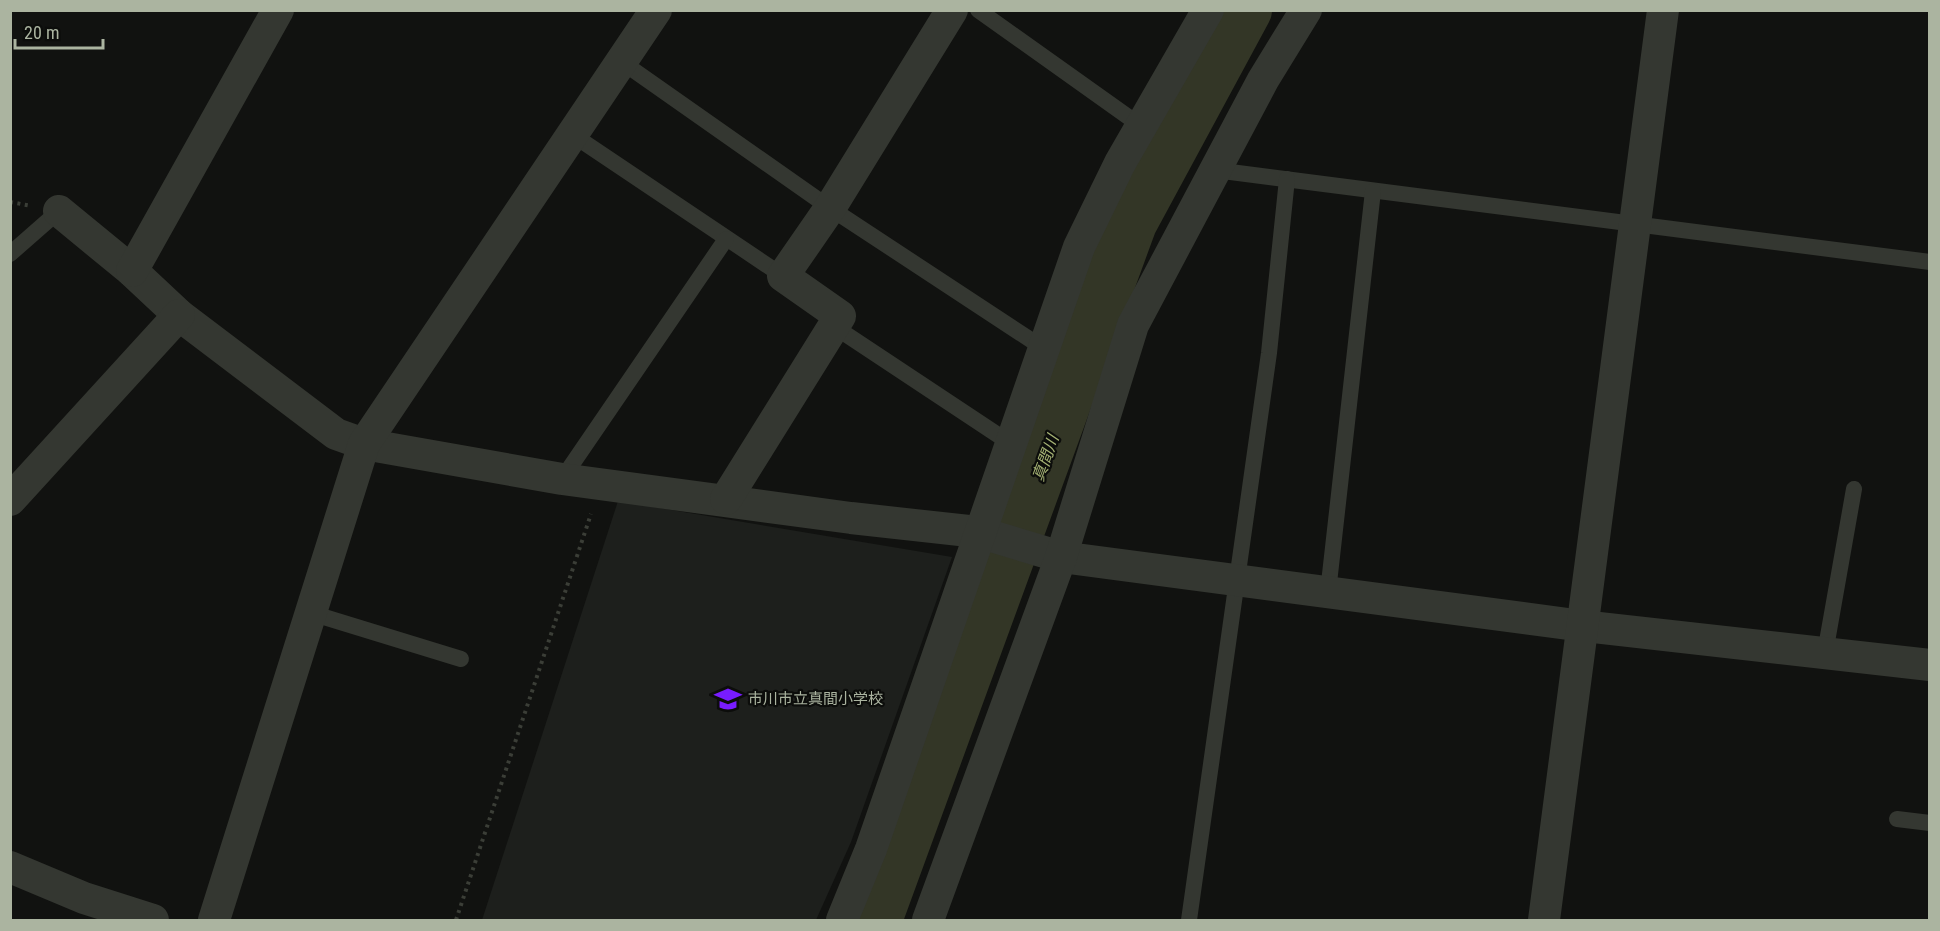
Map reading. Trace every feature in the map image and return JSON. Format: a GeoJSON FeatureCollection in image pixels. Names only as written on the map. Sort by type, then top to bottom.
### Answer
{"type":"FeatureCollection","features":[{"type":"Feature","properties":{"kind":"street"},"geometry":{"type":"LineString","coordinates":[[214,921],[364,444],[656,10]]}},
{"type":"Feature","properties":{"kind":"street"},"geometry":{"type":"LineString","coordinates":[[726,499],[840,316],[783,276],[830,208],[952,10]]}},
{"type":"Feature","properties":{"kind":"street"},"geometry":{"type":"LineString","coordinates":[[842,921],[871,849],[978,532],[1079,247],[1119,163],[1208,10]]}},
{"type":"Feature","properties":{"kind":"street"},"geometry":{"type":"LineString","coordinates":[[928,921],[1061,557],[1133,325],[1263,80],[1306,10]]}},
{"type":"Feature","properties":{"kind":"street"},"geometry":{"type":"LineString","coordinates":[[1544,921],[1637,225],[1663,10]]}},
{"type":"Feature","properties":{"kind":"street"},"geometry":{"type":"LineString","coordinates":[[132,271],[265,18]]}},
{"type":"Feature","properties":{"kind":"street"},"geometry":{"type":"LineString","coordinates":[[59,211],[132,271],[179,315],[336,434],[364,444],[562,479],[726,499],[850,518],[978,532],[1061,557],[1583,626],[1929,666]]}},
{"type":"Feature","properties":{"kind":"street"},"geometry":{"type":"LineString","coordinates":[[10,500],[179,315]]}},
{"type":"Feature","properties":{"kind":"street"},"geometry":{"type":"LineString","coordinates":[[10,867],[84,898],[153,921]]}},
{"type":"Feature","properties":{"kind":"lane"},"geometry":{"type":"LineString","coordinates":[[978,10],[1141,126]]}},
{"type":"Feature","properties":{"kind":"lane"},"geometry":{"type":"LineString","coordinates":[[622,62],[830,208],[1043,348]]}},
{"type":"Feature","properties":{"kind":"lane"},"geometry":{"type":"LineString","coordinates":[[573,135],[783,276]]}},
{"type":"Feature","properties":{"kind":"lane"},"geometry":{"type":"LineString","coordinates":[[1215,170],[1929,262]]}},
{"type":"Feature","properties":{"kind":"lane"},"geometry":{"type":"LineString","coordinates":[[1189,921],[1269,353],[1287,179]]}},
{"type":"Feature","properties":{"kind":"lane"},"geometry":{"type":"LineString","coordinates":[[1328,592],[1373,191]]}},
{"type":"Feature","properties":{"kind":"lane"},"geometry":{"type":"LineString","coordinates":[[10,254],[59,211]]}},
{"type":"Feature","properties":{"kind":"lane"},"geometry":{"type":"LineString","coordinates":[[562,479],[726,238]]}},
{"type":"Feature","properties":{"kind":"lane"},"geometry":{"type":"LineString","coordinates":[[835,327],[1010,443]]}},
{"type":"Feature","properties":{"kind":"lane"},"geometry":{"type":"LineString","coordinates":[[1825,654],[1854,489]]}},
{"type":"Feature","properties":{"kind":"lane"},"geometry":{"type":"LineString","coordinates":[[311,613],[461,659]]}},
{"type":"Feature","properties":{"kind":"lane"},"geometry":{"type":"LineString","coordinates":[[1897,819],[1929,822]]}},
{"type":"Feature","properties":{"kind":"path"},"geometry":{"type":"LineString","coordinates":[[456,921],[601,484]]}},
{"type":"Feature","properties":{"kind":"shaded area","name":"市川市立真間小学校"},"geometry":{"type":"Polygon","coordinates":[[[618,501],[952,557],[851,842],[816,920],[482,920],[618,501]]]}},
{"type":"Feature","properties":{"kind":"waterway","name":"真間川"},"geometry":{"type":"LineString","coordinates":[[876,920],[1131,223],[1246,10]]}},
{"type":"Feature","properties":{"kind":"place","name":"市川市立真間小学校"},"geometry":{"type":"Point","coordinates":[728,699]}}]}
